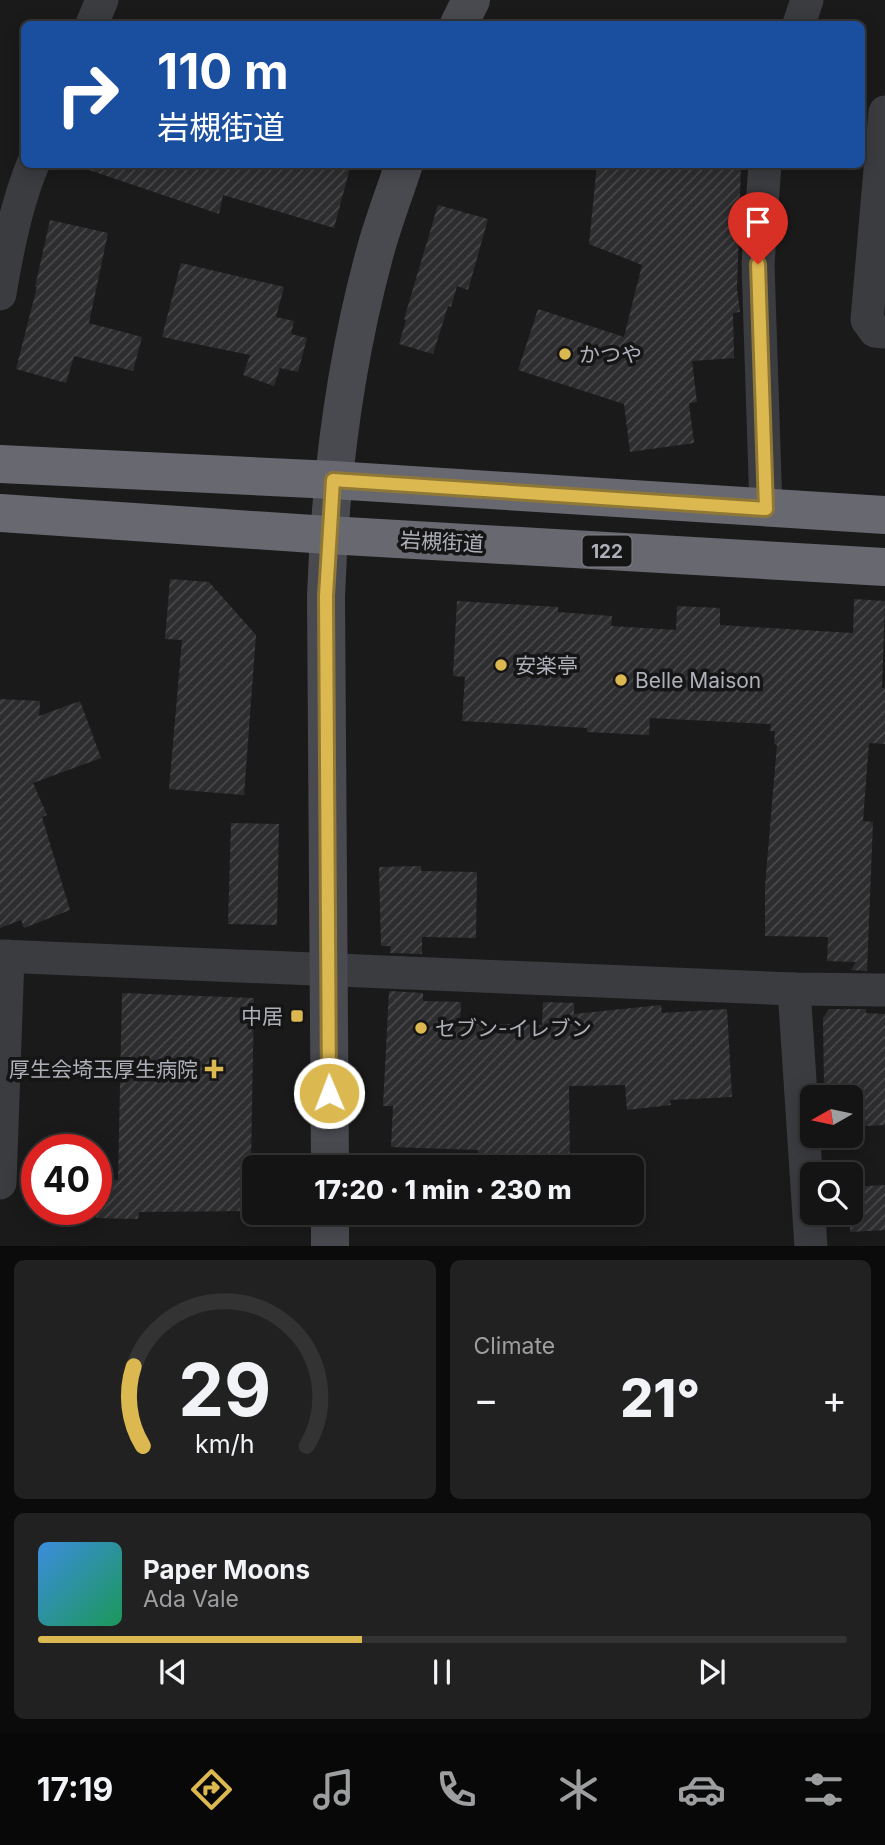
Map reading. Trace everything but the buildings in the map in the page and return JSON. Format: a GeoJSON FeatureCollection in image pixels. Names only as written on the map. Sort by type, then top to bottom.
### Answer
{"type":"FeatureCollection","features":[{"type":"Feature","properties":{"kind":"highway"},"geometry":{"type":"LineString","coordinates":[[0,464],[333,480],[885,515]]}},
{"type":"Feature","properties":{"kind":"highway","name":"岩槻街道"},"geometry":{"type":"LineString","coordinates":[[0,513],[885,567]]}},
{"type":"Feature","properties":{"kind":"street"},"geometry":{"type":"LineString","coordinates":[[93,21],[102,0]]}},
{"type":"Feature","properties":{"kind":"street"},"geometry":{"type":"LineString","coordinates":[[460,21],[471,0]]}},
{"type":"Feature","properties":{"kind":"street"},"geometry":{"type":"LineString","coordinates":[[800,21],[807,0]]}},
{"type":"Feature","properties":{"kind":"street"},"geometry":{"type":"LineString","coordinates":[[885,112],[867,320],[876,331],[885,331]]}},
{"type":"Feature","properties":{"kind":"street"},"geometry":{"type":"LineString","coordinates":[[0,294],[6,255],[32,168]]}},
{"type":"Feature","properties":{"kind":"street"},"geometry":{"type":"LineString","coordinates":[[330,1155],[326,596],[328,535],[347,379],[374,256],[403,168]]}},
{"type":"Feature","properties":{"kind":"street"},"geometry":{"type":"LineString","coordinates":[[765,168],[758,264],[766,509]]}},
{"type":"Feature","properties":{"kind":"street"},"geometry":{"type":"LineString","coordinates":[[0,1182],[4,956],[794,989],[885,990]]}},
{"type":"Feature","properties":{"kind":"street"},"geometry":{"type":"LineString","coordinates":[[794,989],[811,1246]]}},
{"type":"Feature","properties":{"kind":"street"},"geometry":{"type":"LineString","coordinates":[[330,1225],[330,1246]]}},
{"type":"Feature","properties":{"kind":"place","name":"かつや"},"geometry":{"type":"Point","coordinates":[565,354]}},
{"type":"Feature","properties":{"kind":"place","name":"安楽亭"},"geometry":{"type":"Point","coordinates":[501,665]}},
{"type":"Feature","properties":{"kind":"place","name":"Belle Maison"},"geometry":{"type":"Point","coordinates":[621,680]}},
{"type":"Feature","properties":{"kind":"place","name":"中居"},"geometry":{"type":"Point","coordinates":[297,1016]}},
{"type":"Feature","properties":{"kind":"place","name":"セブン-イレブン"},"geometry":{"type":"Point","coordinates":[421,1028]}},
{"type":"Feature","properties":{"kind":"place","name":"厚生会埼玉厚生病院"},"geometry":{"type":"Point","coordinates":[214,1069]}},
{"type":"Feature","properties":{"kind":"route"},"geometry":{"type":"LineString","coordinates":[[329,1093],[326,596],[333,480],[766,509],[758,264]]}}]}
